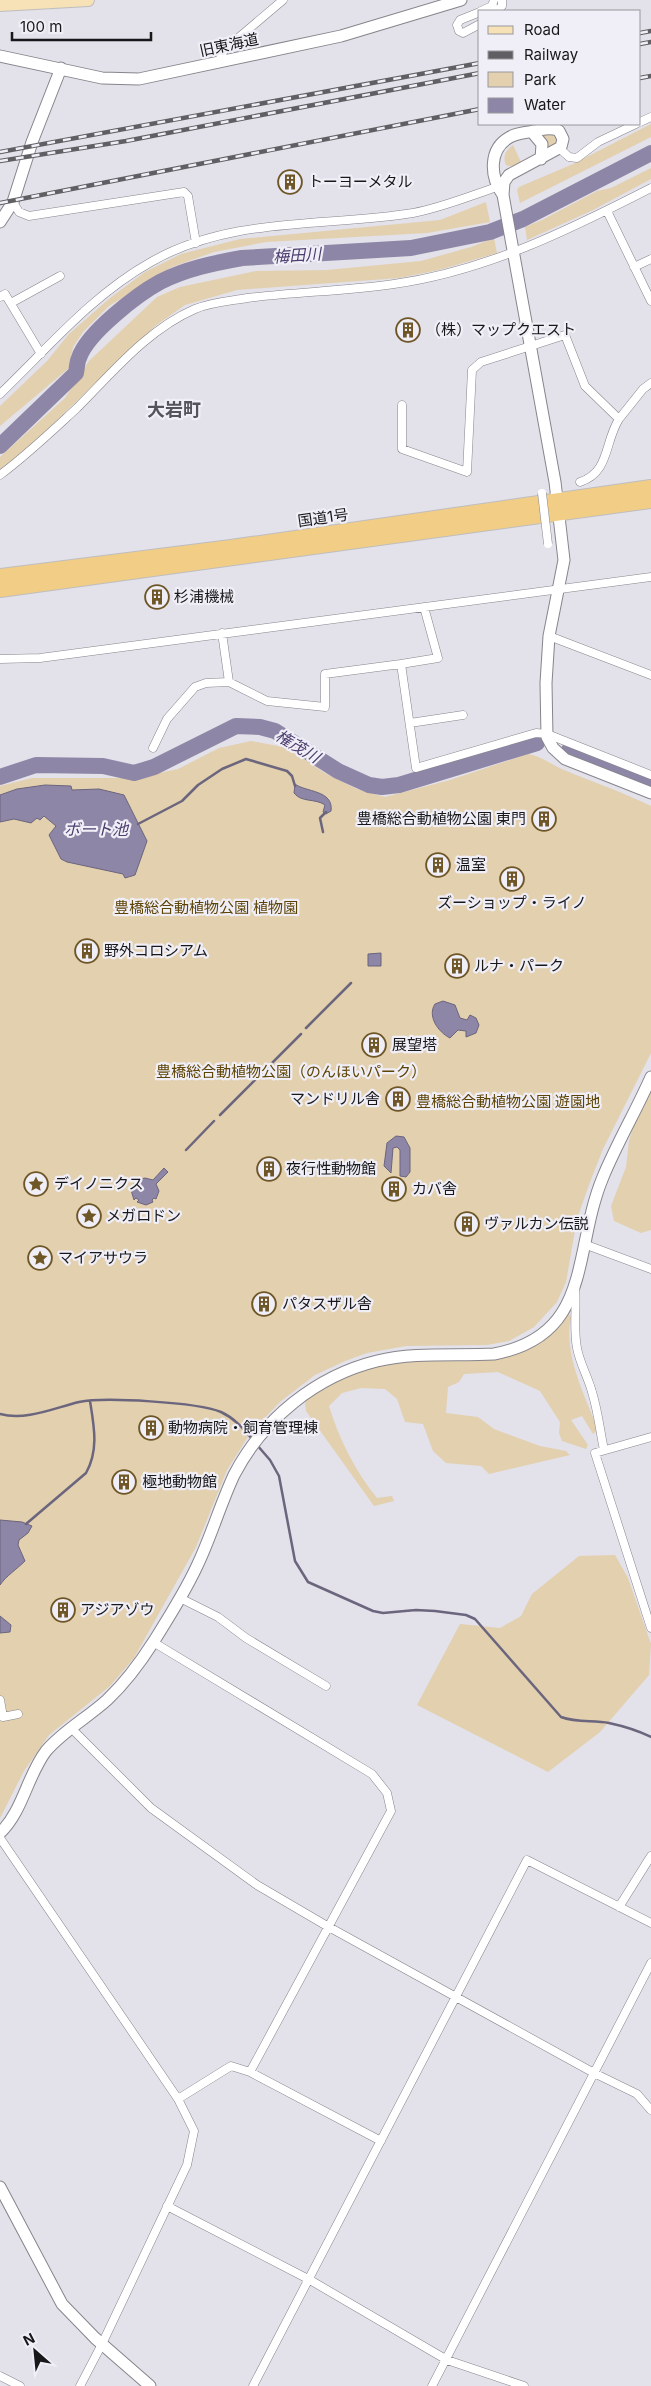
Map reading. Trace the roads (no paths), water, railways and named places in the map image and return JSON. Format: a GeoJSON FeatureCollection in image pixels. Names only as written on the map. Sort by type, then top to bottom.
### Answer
{"type":"FeatureCollection","features":[{"type":"Feature","properties":{"kind":"highway","name":"国道1号"},"geometry":{"type":"LineString","coordinates":[[0,590],[558,507],[651,487]]}},
{"type":"Feature","properties":{"kind":"highway","name":"国道1号"},"geometry":{"type":"LineString","coordinates":[[0,576],[558,507],[651,501]]}},
{"type":"Feature","properties":{"kind":"main road"},"geometry":{"type":"LineString","coordinates":[[0,5],[88,0]]}},
{"type":"Feature","properties":{"kind":"street"},"geometry":{"type":"LineString","coordinates":[[218,63],[224,50],[283,0]]}},
{"type":"Feature","properties":{"kind":"street","name":"旧東海道"},"geometry":{"type":"LineString","coordinates":[[0,56],[111,79],[129,79],[218,63],[341,36],[460,0]]}},
{"type":"Feature","properties":{"kind":"street"},"geometry":{"type":"LineString","coordinates":[[484,10],[492,6],[494,0]]}},
{"type":"Feature","properties":{"kind":"street"},"geometry":{"type":"LineString","coordinates":[[478,13],[460,20],[457,25],[459,31],[463,33],[478,25]]}},
{"type":"Feature","properties":{"kind":"street"},"geometry":{"type":"LineString","coordinates":[[0,222],[14,202],[32,142],[61,68]]}},
{"type":"Feature","properties":{"kind":"street"},"geometry":{"type":"LineString","coordinates":[[559,148],[569,157],[577,158],[598,142],[634,125]]}},
{"type":"Feature","properties":{"kind":"street"},"geometry":{"type":"LineString","coordinates":[[0,394],[89,306],[132,273],[152,261],[196,243],[244,229],[412,213],[500,191],[512,173],[559,148],[563,138],[557,129],[550,128],[510,137],[501,144],[493,164],[500,191],[512,250],[558,507],[564,560],[550,636],[546,683],[547,734],[552,748],[565,759],[651,793]]}},
{"type":"Feature","properties":{"kind":"street"},"geometry":{"type":"LineString","coordinates":[[532,132],[542,144],[541,159]]}},
{"type":"Feature","properties":{"kind":"street"},"geometry":{"type":"LineString","coordinates":[[495,155],[502,165],[512,173]]}},
{"type":"Feature","properties":{"kind":"street"},"geometry":{"type":"LineString","coordinates":[[0,475],[21,460],[123,361],[164,328],[195,309],[217,302],[292,292],[356,288],[440,277],[512,250],[543,241],[651,188]]}},
{"type":"Feature","properties":{"kind":"street"},"geometry":{"type":"LineString","coordinates":[[14,202],[19,212],[29,216],[184,192],[188,196],[196,243]]}},
{"type":"Feature","properties":{"kind":"street"},"geometry":{"type":"LineString","coordinates":[[607,211],[651,301]]}},
{"type":"Feature","properties":{"kind":"street"},"geometry":{"type":"LineString","coordinates":[[634,267],[651,259]]}},
{"type":"Feature","properties":{"kind":"street"},"geometry":{"type":"LineString","coordinates":[[11,303],[60,276]]}},
{"type":"Feature","properties":{"kind":"street"},"geometry":{"type":"LineString","coordinates":[[0,297],[5,294],[41,354]]}},
{"type":"Feature","properties":{"kind":"street"},"geometry":{"type":"LineString","coordinates":[[402,405],[402,449],[467,472],[472,370],[481,362],[565,335],[585,386],[620,419]]}},
{"type":"Feature","properties":{"kind":"street"},"geometry":{"type":"LineString","coordinates":[[580,482],[593,476],[602,467],[610,437],[620,419],[643,389],[651,383]]}},
{"type":"Feature","properties":{"kind":"street"},"geometry":{"type":"LineString","coordinates":[[542,493],[548,544]]}},
{"type":"Feature","properties":{"kind":"street"},"geometry":{"type":"LineString","coordinates":[[0,658],[40,658],[651,577]]}},
{"type":"Feature","properties":{"kind":"street"},"geometry":{"type":"LineString","coordinates":[[153,748],[167,719],[195,687],[206,683],[229,682],[268,701],[325,707],[325,674],[438,658],[424,607]]}},
{"type":"Feature","properties":{"kind":"street"},"geometry":{"type":"LineString","coordinates":[[222,633],[229,682]]}},
{"type":"Feature","properties":{"kind":"street"},"geometry":{"type":"LineString","coordinates":[[550,636],[651,675]]}},
{"type":"Feature","properties":{"kind":"street"},"geometry":{"type":"LineString","coordinates":[[402,664],[416,768],[528,734],[547,734],[651,775]]}},
{"type":"Feature","properties":{"kind":"street"},"geometry":{"type":"LineString","coordinates":[[410,723],[463,715]]}},
{"type":"Feature","properties":{"kind":"street"},"geometry":{"type":"LineString","coordinates":[[0,1833],[13,1817],[39,1762],[56,1740],[119,1688],[153,1642],[197,1567],[240,1464],[264,1431],[295,1401],[335,1376],[379,1361],[409,1356],[494,1354],[525,1346],[541,1336],[560,1317],[575,1285],[592,1207],[603,1176],[651,1077]]}},
{"type":"Feature","properties":{"kind":"street"},"geometry":{"type":"LineString","coordinates":[[584,1244],[651,1269]]}},
{"type":"Feature","properties":{"kind":"street"},"geometry":{"type":"LineString","coordinates":[[575,1285],[577,1305],[574,1327],[577,1347],[580,1364],[592,1392],[604,1450]]}},
{"type":"Feature","properties":{"kind":"street"},"geometry":{"type":"LineString","coordinates":[[651,1436],[595,1453],[651,1628]]}},
{"type":"Feature","properties":{"kind":"street"},"geometry":{"type":"LineString","coordinates":[[180,1598],[218,1617],[246,1638],[326,1686]]}},
{"type":"Feature","properties":{"kind":"street"},"geometry":{"type":"LineString","coordinates":[[153,1642],[372,1774],[388,1793],[391,1811],[327,1926],[250,2072]]}},
{"type":"Feature","properties":{"kind":"street"},"geometry":{"type":"LineString","coordinates":[[0,1700],[3,1717],[18,1714]]}},
{"type":"Feature","properties":{"kind":"street"},"geometry":{"type":"LineString","coordinates":[[71,1728],[151,1808],[257,1885],[327,1926],[594,2073],[637,2094],[651,2110]]}},
{"type":"Feature","properties":{"kind":"street"},"geometry":{"type":"LineString","coordinates":[[0,1838],[178,2099],[194,2131],[187,2165],[80,2386]]}},
{"type":"Feature","properties":{"kind":"street"},"geometry":{"type":"LineString","coordinates":[[619,1907],[651,1856]]}},
{"type":"Feature","properties":{"kind":"street"},"geometry":{"type":"LineString","coordinates":[[253,2386],[528,1860],[651,1923]]}},
{"type":"Feature","properties":{"kind":"street"},"geometry":{"type":"LineString","coordinates":[[432,2386],[651,1963]]}},
{"type":"Feature","properties":{"kind":"street"},"geometry":{"type":"LineString","coordinates":[[178,2099],[231,2066],[250,2072],[381,2141]]}},
{"type":"Feature","properties":{"kind":"street"},"geometry":{"type":"LineString","coordinates":[[0,2187],[62,2304],[102,2344],[150,2386]]}},
{"type":"Feature","properties":{"kind":"street"},"geometry":{"type":"LineString","coordinates":[[167,2206],[310,2280],[446,2360],[524,2386]]}},
{"type":"Feature","properties":{"kind":"street"},"geometry":{"type":"LineString","coordinates":[[0,2376],[20,2386]]}},
{"type":"Feature","properties":{"kind":"water"},"geometry":{"type":"Polygon","coordinates":[[[295,784],[324,795],[331,804],[331,811],[326,814],[323,812],[325,805],[297,796],[294,793],[295,784]]]}},
{"type":"Feature","properties":{"kind":"water","name":"ボート池"},"geometry":{"type":"Polygon","coordinates":[[[45,785],[71,786],[72,790],[99,789],[124,795],[147,841],[135,875],[125,878],[123,874],[67,862],[61,859],[49,835],[56,826],[44,816],[40,820],[37,818],[31,823],[14,819],[0,822],[0,795],[17,789],[45,785]]]}},
{"type":"Feature","properties":{"kind":"water"},"geometry":{"type":"Polygon","coordinates":[[[381,953],[381,966],[368,966],[368,954],[381,953]]]}},
{"type":"Feature","properties":{"kind":"water"},"geometry":{"type":"Polygon","coordinates":[[[443,1001],[455,1005],[460,1018],[467,1020],[470,1015],[476,1018],[479,1025],[476,1033],[466,1037],[466,1031],[458,1030],[450,1038],[441,1032],[432,1014],[435,1004],[443,1001]]]}},
{"type":"Feature","properties":{"kind":"water"},"geometry":{"type":"Polygon","coordinates":[[[396,1136],[404,1137],[410,1148],[410,1172],[406,1177],[400,1176],[400,1150],[397,1147],[393,1148],[391,1173],[384,1166],[387,1143],[396,1136]]]}},
{"type":"Feature","properties":{"kind":"water"},"geometry":{"type":"Polygon","coordinates":[[[164,1168],[168,1172],[156,1184],[159,1191],[156,1199],[154,1198],[153,1202],[146,1205],[137,1202],[139,1200],[136,1198],[134,1200],[131,1190],[134,1183],[136,1185],[137,1180],[145,1178],[153,1180],[164,1168]]]}},
{"type":"Feature","properties":{"kind":"water"},"geometry":{"type":"Polygon","coordinates":[[[0,1520],[22,1522],[32,1526],[28,1533],[19,1540],[18,1545],[25,1561],[0,1585],[0,1520]]]}},
{"type":"Feature","properties":{"kind":"water"},"geometry":{"type":"Polygon","coordinates":[[[0,1616],[11,1625],[10,1632],[0,1633],[0,1616]]]}},
{"type":"Feature","properties":{"kind":"waterway","name":"梅田川"},"geometry":{"type":"LineString","coordinates":[[0,446],[76,373],[78,360],[84,348],[102,326],[139,295],[170,277],[200,267],[242,258],[411,248],[490,232],[523,219],[651,153]]}},
{"type":"Feature","properties":{"kind":"waterway","name":"権茂川"},"geometry":{"type":"LineString","coordinates":[[0,777],[36,765],[103,766],[134,773],[154,767],[236,726],[260,727],[275,731],[338,771],[369,785],[382,787],[399,785],[537,743]]}},
{"type":"Feature","properties":{"kind":"waterway","name":"権茂川"},"geometry":{"type":"LineString","coordinates":[[569,750],[651,781]]}},
{"type":"Feature","properties":{"kind":"waterway"},"geometry":{"type":"LineString","coordinates":[[138,824],[182,801],[198,785],[222,769],[246,759],[287,771],[292,776],[295,786]]}},
{"type":"Feature","properties":{"kind":"waterway"},"geometry":{"type":"LineString","coordinates":[[323,832],[320,818],[326,812]]}},
{"type":"Feature","properties":{"kind":"waterway"},"geometry":{"type":"LineString","coordinates":[[306,1028],[351,983]]}},
{"type":"Feature","properties":{"kind":"waterway"},"geometry":{"type":"LineString","coordinates":[[220,1115],[301,1034]]}},
{"type":"Feature","properties":{"kind":"waterway"},"geometry":{"type":"LineString","coordinates":[[186,1150],[214,1121]]}},
{"type":"Feature","properties":{"kind":"waterway"},"geometry":{"type":"LineString","coordinates":[[0,1414],[10,1416],[30,1415],[79,1402],[91,1401],[129,1400],[172,1403],[209,1408],[221,1412],[230,1417],[252,1439]]}},
{"type":"Feature","properties":{"kind":"waterway"},"geometry":{"type":"LineString","coordinates":[[26,1524],[86,1473],[93,1456],[94,1447],[94,1429],[90,1401]]}},
{"type":"Feature","properties":{"kind":"waterway"},"geometry":{"type":"LineString","coordinates":[[257,1445],[270,1460],[279,1476],[295,1561],[308,1582],[373,1611],[383,1613],[416,1610],[435,1611],[466,1615],[475,1619],[561,1717],[609,1723],[630,1728],[651,1737]]}},
{"type":"Feature","properties":{"kind":"railway"},"geometry":{"type":"LineString","coordinates":[[641,33],[651,31]]}},
{"type":"Feature","properties":{"kind":"railway"},"geometry":{"type":"LineString","coordinates":[[641,44],[651,42]]}},
{"type":"Feature","properties":{"kind":"railway"},"geometry":{"type":"LineString","coordinates":[[0,152],[478,63]]}},
{"type":"Feature","properties":{"kind":"railway"},"geometry":{"type":"LineString","coordinates":[[0,161],[126,141],[478,73]]}},
{"type":"Feature","properties":{"kind":"railway"},"geometry":{"type":"LineString","coordinates":[[641,78],[651,76]]}},
{"type":"Feature","properties":{"kind":"railway"},"geometry":{"type":"LineString","coordinates":[[0,203],[478,109]]}},
{"type":"Feature","properties":{"kind":"place","name":"トーヨーメタル"},"geometry":{"type":"Point","coordinates":[290,182]}},
{"type":"Feature","properties":{"kind":"place","name":"（株）マップクエスト"},"geometry":{"type":"Point","coordinates":[408,330]}},
{"type":"Feature","properties":{"kind":"place","name":"杉浦機械"},"geometry":{"type":"Point","coordinates":[157,597]}},
{"type":"Feature","properties":{"kind":"place","name":"豊橋総合動植物公園 東門"},"geometry":{"type":"Point","coordinates":[544,819]}},
{"type":"Feature","properties":{"kind":"place","name":"温室"},"geometry":{"type":"Point","coordinates":[438,865]}},
{"type":"Feature","properties":{"kind":"place","name":"ズーショップ・ライノ"},"geometry":{"type":"Point","coordinates":[512,879]}},
{"type":"Feature","properties":{"kind":"place","name":"野外コロシアム"},"geometry":{"type":"Point","coordinates":[87,951]}},
{"type":"Feature","properties":{"kind":"place","name":"ルナ・パーク"},"geometry":{"type":"Point","coordinates":[457,966]}},
{"type":"Feature","properties":{"kind":"place","name":"展望塔"},"geometry":{"type":"Point","coordinates":[374,1045]}},
{"type":"Feature","properties":{"kind":"place","name":"マンドリル舎"},"geometry":{"type":"Point","coordinates":[398,1099]}},
{"type":"Feature","properties":{"kind":"place","name":"夜行性動物館"},"geometry":{"type":"Point","coordinates":[269,1169]}},
{"type":"Feature","properties":{"kind":"place","name":"デイノニクス"},"geometry":{"type":"Point","coordinates":[36,1184]}},
{"type":"Feature","properties":{"kind":"place","name":"カバ舎"},"geometry":{"type":"Point","coordinates":[394,1189]}},
{"type":"Feature","properties":{"kind":"place","name":"メガロドン"},"geometry":{"type":"Point","coordinates":[89,1216]}},
{"type":"Feature","properties":{"kind":"place","name":"ヴァルカン伝説"},"geometry":{"type":"Point","coordinates":[467,1224]}},
{"type":"Feature","properties":{"kind":"place","name":"マイアサウラ"},"geometry":{"type":"Point","coordinates":[40,1258]}},
{"type":"Feature","properties":{"kind":"place","name":"パタスザル舎"},"geometry":{"type":"Point","coordinates":[264,1304]}},
{"type":"Feature","properties":{"kind":"place","name":"動物病院・飼育管理棟"},"geometry":{"type":"Point","coordinates":[151,1428]}},
{"type":"Feature","properties":{"kind":"place","name":"極地動物館"},"geometry":{"type":"Point","coordinates":[124,1482]}},
{"type":"Feature","properties":{"kind":"place","name":"アジアゾウ"},"geometry":{"type":"Point","coordinates":[63,1610]}},
{"type":"Feature","properties":{"kind":"district","name":"大岩町"},"geometry":{"type":"Point","coordinates":[174,410]}},
{"type":"Feature","properties":{"kind":"park label","name":"豊橋総合動植物公園 植物園"},"geometry":{"type":"Point","coordinates":[206,908]}},
{"type":"Feature","properties":{"kind":"park label","name":"豊橋総合動植物公園（のんほいパーク）"},"geometry":{"type":"Point","coordinates":[291,1072]}},
{"type":"Feature","properties":{"kind":"park label","name":"豊橋総合動植物公園 遊園地"},"geometry":{"type":"Point","coordinates":[508,1102]}}]}
